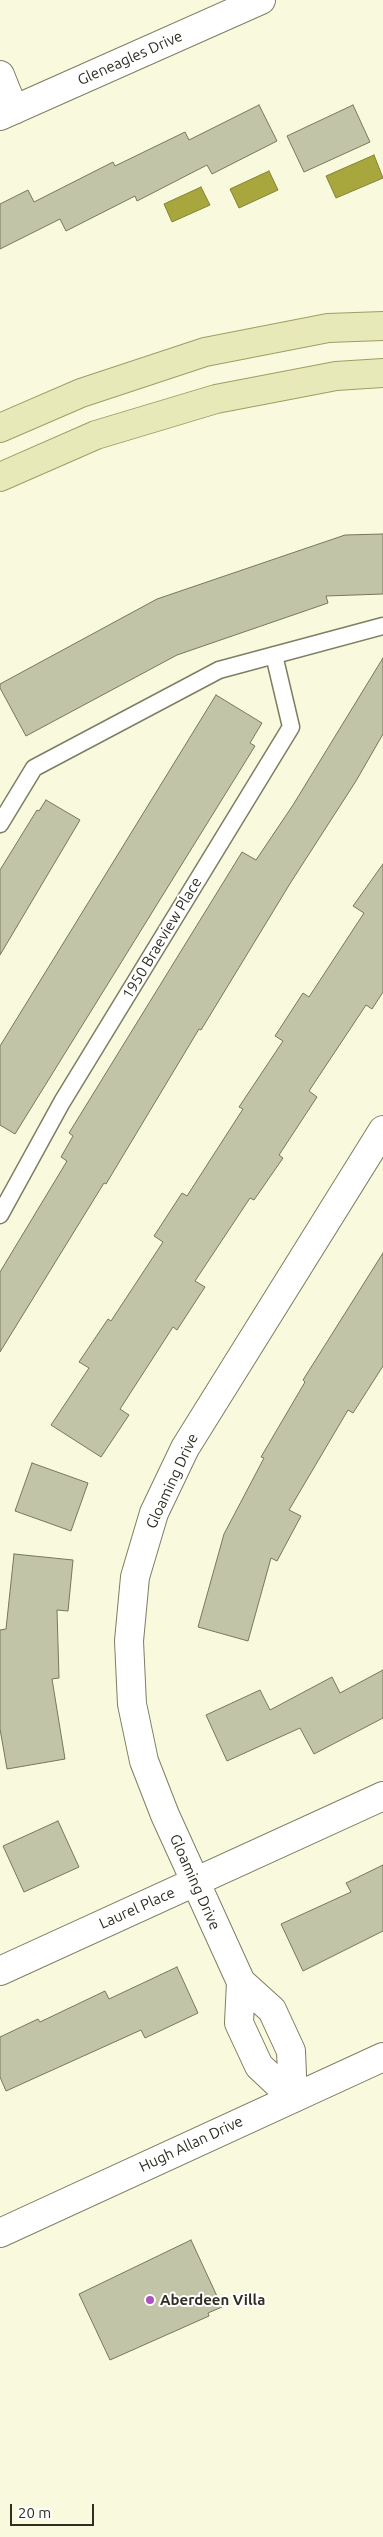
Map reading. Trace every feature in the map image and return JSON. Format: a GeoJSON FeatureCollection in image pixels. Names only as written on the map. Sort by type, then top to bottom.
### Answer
{"type":"FeatureCollection","features":[{"type":"Feature","properties":{"kind":"main road"},"geometry":{"type":"LineString","coordinates":[[0,428],[81,393],[205,352],[328,328],[383,326]]}},
{"type":"Feature","properties":{"kind":"main road"},"geometry":{"type":"LineString","coordinates":[[0,477],[96,435],[216,399],[336,376],[383,373]]}},
{"type":"Feature","properties":{"kind":"street","name":"Gleneagles Drive"},"geometry":{"type":"LineString","coordinates":[[7,113],[261,0]]}},
{"type":"Feature","properties":{"kind":"street"},"geometry":{"type":"LineString","coordinates":[[0,75],[7,113]]}},
{"type":"Feature","properties":{"kind":"street","name":"Gloaming Drive"},"geometry":{"type":"LineString","coordinates":[[292,2098],[259,2066],[239,2023],[241,1982],[165,1815],[144,1761],[132,1704],[129,1641],[135,1577],[154,1513],[184,1448],[383,1130]]}},
{"type":"Feature","properties":{"kind":"street","name":"Laurel Place"},"geometry":{"type":"LineString","coordinates":[[0,1970],[383,1796]]}},
{"type":"Feature","properties":{"kind":"street","name":"Hugh Allan Drive"},"geometry":{"type":"LineString","coordinates":[[0,2233],[383,2057]]}},
{"type":"Feature","properties":{"kind":"lane"},"geometry":{"type":"LineString","coordinates":[[0,824],[34,768],[219,670],[383,626]]}},
{"type":"Feature","properties":{"kind":"lane","name":"1950 Braeview Place"},"geometry":{"type":"LineString","coordinates":[[0,1215],[62,1102],[291,727],[274,655]]}},
{"type":"Feature","properties":{"kind":"shaded area"},"geometry":{"type":"Polygon","coordinates":[[[374,155],[383,178],[336,198],[326,176],[374,155]]]}},
{"type":"Feature","properties":{"kind":"shaded area"},"geometry":{"type":"Polygon","coordinates":[[[269,171],[278,190],[239,208],[230,189],[269,171]]]}},
{"type":"Feature","properties":{"kind":"shaded area"},"geometry":{"type":"Polygon","coordinates":[[[201,187],[210,205],[172,222],[164,204],[201,187]]]}},
{"type":"Feature","properties":{"kind":"building"},"geometry":{"type":"Polygon","coordinates":[[[259,105],[277,141],[212,174],[207,165],[137,201],[135,196],[66,231],[60,219],[0,249],[0,204],[28,190],[34,202],[113,162],[115,166],[185,132],[189,140],[259,105]]]}},
{"type":"Feature","properties":{"kind":"building"},"geometry":{"type":"Polygon","coordinates":[[[353,105],[370,142],[304,172],[287,136],[353,105]]]}},
{"type":"Feature","properties":{"kind":"building"},"geometry":{"type":"Polygon","coordinates":[[[383,534],[383,594],[326,596],[328,603],[177,655],[26,736],[0,688],[0,684],[157,599],[345,535],[383,534]]]}},
{"type":"Feature","properties":{"kind":"building"},"geometry":{"type":"Polygon","coordinates":[[[383,658],[383,734],[356,781],[291,882],[201,1030],[199,1029],[106,1184],[104,1183],[0,1352],[0,1272],[67,1161],[61,1157],[73,1136],[69,1133],[242,852],[256,860],[293,805],[383,658]]]}},
{"type":"Feature","properties":{"kind":"building"},"geometry":{"type":"Polygon","coordinates":[[[216,695],[262,723],[250,743],[255,746],[15,1134],[0,1125],[0,1046],[216,695]]]}},
{"type":"Feature","properties":{"kind":"building"},"geometry":{"type":"Polygon","coordinates":[[[46,800],[80,820],[0,955],[0,870],[37,810],[39,811],[46,800]]]}},
{"type":"Feature","properties":{"kind":"building"},"geometry":{"type":"Polygon","coordinates":[[[383,864],[383,992],[372,1009],[366,1005],[309,1091],[317,1097],[279,1155],[283,1158],[254,1200],[250,1198],[195,1281],[205,1287],[177,1330],[173,1327],[120,1409],[129,1415],[101,1457],[51,1425],[89,1368],[79,1362],[108,1319],[111,1321],[163,1242],[154,1236],[182,1193],[187,1196],[243,1109],[239,1107],[283,1041],[275,1036],[303,993],[309,997],[364,913],[353,906],[383,864]]]}},
{"type":"Feature","properties":{"kind":"building"},"geometry":{"type":"Polygon","coordinates":[[[383,1253],[383,1366],[353,1413],[348,1410],[289,1510],[301,1516],[277,1561],[271,1558],[248,1641],[198,1627],[224,1534],[264,1458],[261,1457],[305,1382],[303,1380],[383,1253]]]}},
{"type":"Feature","properties":{"kind":"building"},"geometry":{"type":"Polygon","coordinates":[[[32,1463],[88,1483],[71,1531],[15,1511],[32,1463]]]}},
{"type":"Feature","properties":{"kind":"building"},"geometry":{"type":"Polygon","coordinates":[[[14,1554],[73,1560],[68,1611],[57,1610],[59,1678],[52,1679],[65,1759],[7,1769],[0,1729],[0,1630],[6,1629],[14,1554]]]}},
{"type":"Feature","properties":{"kind":"building"},"geometry":{"type":"Polygon","coordinates":[[[383,1670],[383,1718],[314,1754],[300,1728],[227,1761],[206,1715],[260,1690],[270,1710],[332,1677],[340,1693],[383,1670]]]}},
{"type":"Feature","properties":{"kind":"building"},"geometry":{"type":"Polygon","coordinates":[[[58,1821],[79,1867],[24,1892],[3,1846],[58,1821]]]}},
{"type":"Feature","properties":{"kind":"building"},"geometry":{"type":"Polygon","coordinates":[[[383,1865],[383,1931],[303,1971],[281,1924],[351,1892],[346,1883],[383,1865]]]}},
{"type":"Feature","properties":{"kind":"building"},"geometry":{"type":"Polygon","coordinates":[[[177,1967],[198,2013],[145,2038],[141,2030],[6,2091],[0,2077],[0,2037],[38,2019],[40,2022],[105,1991],[109,1999],[177,1967]]]}},
{"type":"Feature","properties":{"kind":"building","name":"Aberdeen Villa"},"geometry":{"type":"Polygon","coordinates":[[[191,2240],[222,2307],[208,2313],[209,2316],[110,2360],[79,2294],[191,2240]]]}},
{"type":"Feature","properties":{"kind":"place","name":"Aberdeen Villa"},"geometry":{"type":"Point","coordinates":[150,2300]}}]}
